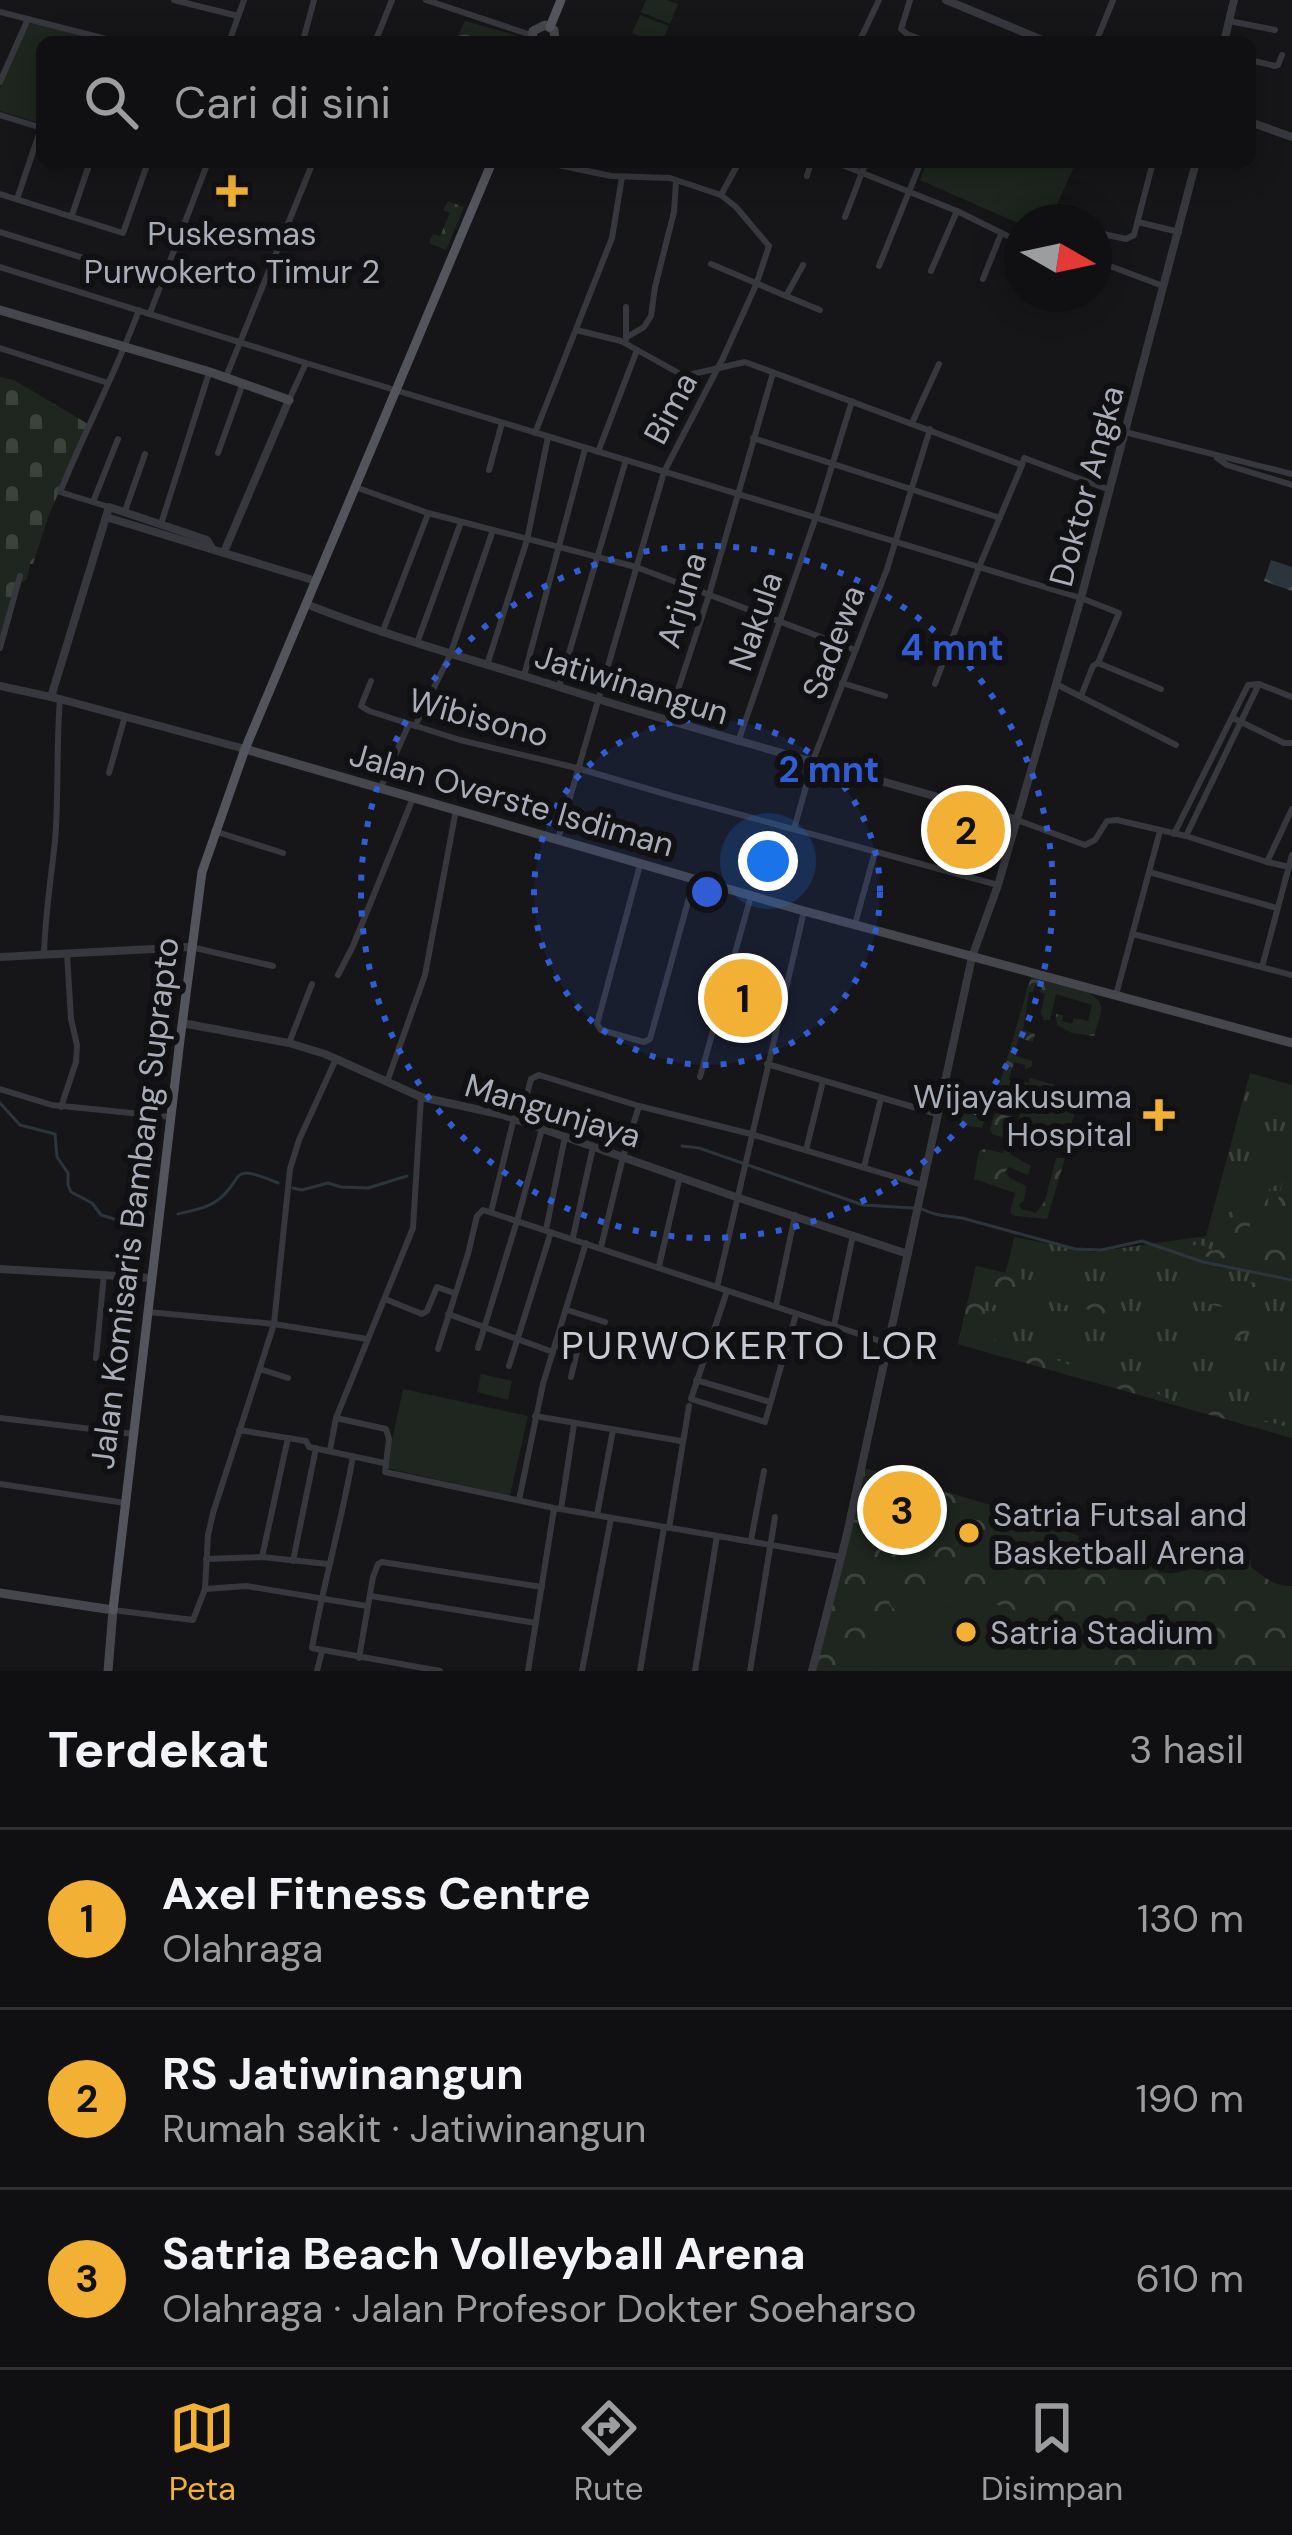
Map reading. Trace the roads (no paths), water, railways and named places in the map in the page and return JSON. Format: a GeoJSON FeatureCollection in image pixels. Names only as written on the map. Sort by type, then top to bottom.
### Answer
{"type":"FeatureCollection","features":[{"type":"Feature","properties":{"kind":"main road"},"geometry":{"type":"LineString","coordinates":[[550,26],[561,0]]}},
{"type":"Feature","properties":{"kind":"main road"},"geometry":{"type":"LineString","coordinates":[[533,36],[541,25],[550,26],[556,36]]}},
{"type":"Feature","properties":{"kind":"main road","name":"Jalan Komisaris Bambang Suprapto"},"geometry":{"type":"LineString","coordinates":[[108,1671],[202,872],[245,749],[489,168]]}},
{"type":"Feature","properties":{"kind":"main road"},"geometry":{"type":"LineString","coordinates":[[1,314],[126,346],[289,400]]}},
{"type":"Feature","properties":{"kind":"main road","name":"Jalan Overste Isdiman"},"geometry":{"type":"LineString","coordinates":[[245,749],[640,865],[1292,1043]]}},
{"type":"Feature","properties":{"kind":"main road"},"geometry":{"type":"LineString","coordinates":[[0,1593],[113,1610]]}},
{"type":"Feature","properties":{"kind":"street"},"geometry":{"type":"LineString","coordinates":[[174,0],[238,16]]}},
{"type":"Feature","properties":{"kind":"street"},"geometry":{"type":"LineString","coordinates":[[231,36],[244,0]]}},
{"type":"Feature","properties":{"kind":"street"},"geometry":{"type":"LineString","coordinates":[[305,36],[314,0]]}},
{"type":"Feature","properties":{"kind":"street"},"geometry":{"type":"LineString","coordinates":[[377,36],[392,0]]}},
{"type":"Feature","properties":{"kind":"street"},"geometry":{"type":"LineString","coordinates":[[425,0],[526,36]]}},
{"type":"Feature","properties":{"kind":"street"},"geometry":{"type":"LineString","coordinates":[[863,36],[878,0]]}},
{"type":"Feature","properties":{"kind":"street"},"geometry":{"type":"LineString","coordinates":[[910,0],[901,29],[916,36]]}},
{"type":"Feature","properties":{"kind":"street"},"geometry":{"type":"LineString","coordinates":[[946,0],[1033,36]]}},
{"type":"Feature","properties":{"kind":"street"},"geometry":{"type":"LineString","coordinates":[[1098,36],[1112,0]]}},
{"type":"Feature","properties":{"kind":"street"},"geometry":{"type":"LineString","coordinates":[[1225,36],[1234,0]]}},
{"type":"Feature","properties":{"kind":"street"},"geometry":{"type":"LineString","coordinates":[[0,12],[96,36]]}},
{"type":"Feature","properties":{"kind":"street"},"geometry":{"type":"LineString","coordinates":[[0,82],[28,17]]}},
{"type":"Feature","properties":{"kind":"street"},"geometry":{"type":"LineString","coordinates":[[1229,20],[1275,30]]}},
{"type":"Feature","properties":{"kind":"street"},"geometry":{"type":"LineString","coordinates":[[1256,61],[1275,66],[1282,55]]}},
{"type":"Feature","properties":{"kind":"street"},"geometry":{"type":"LineString","coordinates":[[0,115],[36,126]]}},
{"type":"Feature","properties":{"kind":"street"},"geometry":{"type":"LineString","coordinates":[[1256,124],[1292,137]]}},
{"type":"Feature","properties":{"kind":"street"},"geometry":{"type":"LineString","coordinates":[[17,200],[36,145]]}},
{"type":"Feature","properties":{"kind":"street"},"geometry":{"type":"LineString","coordinates":[[71,217],[88,168]]}},
{"type":"Feature","properties":{"kind":"street"},"geometry":{"type":"LineString","coordinates":[[0,194],[123,233],[146,168]]}},
{"type":"Feature","properties":{"kind":"street"},"geometry":{"type":"LineString","coordinates":[[150,313],[206,168]]}},
{"type":"Feature","properties":{"kind":"street"},"geometry":{"type":"LineString","coordinates":[[226,377],[311,168]]}},
{"type":"Feature","properties":{"kind":"street","name":"Bima"},"geometry":{"type":"LineString","coordinates":[[558,840],[664,472],[717,369],[769,246],[721,195],[676,180],[575,168]]}},
{"type":"Feature","properties":{"kind":"street"},"geometry":{"type":"LineString","coordinates":[[721,195],[736,168]]}},
{"type":"Feature","properties":{"kind":"street"},"geometry":{"type":"LineString","coordinates":[[806,176],[809,168]]}},
{"type":"Feature","properties":{"kind":"street"},"geometry":{"type":"LineString","coordinates":[[851,168],[1004,235]]}},
{"type":"Feature","properties":{"kind":"street"},"geometry":{"type":"LineString","coordinates":[[845,217],[864,168]]}},
{"type":"Feature","properties":{"kind":"street"},"geometry":{"type":"LineString","coordinates":[[879,266],[918,168]]}},
{"type":"Feature","properties":{"kind":"street"},"geometry":{"type":"LineString","coordinates":[[1112,235],[1131,239],[1152,168]]}},
{"type":"Feature","properties":{"kind":"street","name":"Doktor Angka"},"geometry":{"type":"LineString","coordinates":[[812,1671],[890,1344],[972,957],[1057,684],[1195,168]]}},
{"type":"Feature","properties":{"kind":"street"},"geometry":{"type":"LineString","coordinates":[[536,433],[611,238],[622,177]]}},
{"type":"Feature","properties":{"kind":"street"},"geometry":{"type":"LineString","coordinates":[[626,340],[651,316],[674,212],[676,180]]}},
{"type":"Feature","properties":{"kind":"street"},"geometry":{"type":"LineString","coordinates":[[931,271],[957,211]]}},
{"type":"Feature","properties":{"kind":"street"},"geometry":{"type":"LineString","coordinates":[[1138,222],[1179,232]]}},
{"type":"Feature","properties":{"kind":"street"},"geometry":{"type":"LineString","coordinates":[[0,232],[161,282]]}},
{"type":"Feature","properties":{"kind":"street"},"geometry":{"type":"LineString","coordinates":[[983,279],[1001,234]]}},
{"type":"Feature","properties":{"kind":"street"},"geometry":{"type":"LineString","coordinates":[[711,264],[820,310]]}},
{"type":"Feature","properties":{"kind":"street"},"geometry":{"type":"LineString","coordinates":[[786,296],[803,265]]}},
{"type":"Feature","properties":{"kind":"street"},"geometry":{"type":"LineString","coordinates":[[0,267],[1119,613],[1081,696]]}},
{"type":"Feature","properties":{"kind":"street"},"geometry":{"type":"LineString","coordinates":[[1112,267],[1164,287]]}},
{"type":"Feature","properties":{"kind":"street"},"geometry":{"type":"LineString","coordinates":[[626,307],[626,340]]}},
{"type":"Feature","properties":{"kind":"street"},"geometry":{"type":"LineString","coordinates":[[139,310],[59,492],[203,549],[316,581]]}},
{"type":"Feature","properties":{"kind":"street"},"geometry":{"type":"LineString","coordinates":[[576,330],[626,340],[684,376],[745,362],[1022,465]]}},
{"type":"Feature","properties":{"kind":"street"},"geometry":{"type":"LineString","coordinates":[[0,348],[108,383]]}},
{"type":"Feature","properties":{"kind":"street"},"geometry":{"type":"LineString","coordinates":[[598,452],[637,350]]}},
{"type":"Feature","properties":{"kind":"street"},"geometry":{"type":"LineString","coordinates":[[224,552],[306,363]]}},
{"type":"Feature","properties":{"kind":"street"},"geometry":{"type":"LineString","coordinates":[[912,423],[938,364]]}},
{"type":"Feature","properties":{"kind":"street"},"geometry":{"type":"LineString","coordinates":[[161,524],[210,372]]}},
{"type":"Feature","properties":{"kind":"street","name":"Arjuna"},"geometry":{"type":"LineString","coordinates":[[668,720],[773,372]]}},
{"type":"Feature","properties":{"kind":"street"},"geometry":{"type":"LineString","coordinates":[[218,453],[243,383]]}},
{"type":"Feature","properties":{"kind":"street","name":"Nakula"},"geometry":{"type":"LineString","coordinates":[[738,742],[852,401]]}},
{"type":"Feature","properties":{"kind":"street"},"geometry":{"type":"LineString","coordinates":[[489,470],[502,423]]}},
{"type":"Feature","properties":{"kind":"street","name":"Sadewa"},"geometry":{"type":"LineString","coordinates":[[794,830],[813,762],[896,541],[930,429]]}},
{"type":"Feature","properties":{"kind":"street"},"geometry":{"type":"LineString","coordinates":[[1125,432],[1292,474]]}},
{"type":"Feature","properties":{"kind":"street"},"geometry":{"type":"LineString","coordinates":[[487,664],[527,540],[548,437]]}},
{"type":"Feature","properties":{"kind":"street"},"geometry":{"type":"LineString","coordinates":[[753,438],[1000,518]]}},
{"type":"Feature","properties":{"kind":"street"},"geometry":{"type":"LineString","coordinates":[[93,502],[118,439]]}},
{"type":"Feature","properties":{"kind":"street"},"geometry":{"type":"LineString","coordinates":[[524,676],[585,448]]}},
{"type":"Feature","properties":{"kind":"street"},"geometry":{"type":"LineString","coordinates":[[125,511],[145,454]]}},
{"type":"Feature","properties":{"kind":"street"},"geometry":{"type":"LineString","coordinates":[[1215,457],[1292,485]]}},
{"type":"Feature","properties":{"kind":"street"},"geometry":{"type":"LineString","coordinates":[[935,684],[1024,458],[1110,490]]}},
{"type":"Feature","properties":{"kind":"street"},"geometry":{"type":"LineString","coordinates":[[559,687],[626,460]]}},
{"type":"Feature","properties":{"kind":"street"},"geometry":{"type":"LineString","coordinates":[[356,487],[428,513],[636,567],[855,650]]}},
{"type":"Feature","properties":{"kind":"street"},"geometry":{"type":"LineString","coordinates":[[108,512],[125,511],[207,540],[212,548]]}},
{"type":"Feature","properties":{"kind":"street"},"geometry":{"type":"LineString","coordinates":[[44,954],[55,838],[56,698],[108,512]]}},
{"type":"Feature","properties":{"kind":"street"},"geometry":{"type":"LineString","coordinates":[[382,633],[428,513]]}},
{"type":"Feature","properties":{"kind":"street"},"geometry":{"type":"LineString","coordinates":[[417,644],[461,522]]}},
{"type":"Feature","properties":{"kind":"street"},"geometry":{"type":"LineString","coordinates":[[380,789],[450,655],[493,530]]}},
{"type":"Feature","properties":{"kind":"street"},"geometry":{"type":"LineString","coordinates":[[0,649],[20,576]]}},
{"type":"Feature","properties":{"kind":"street","name":"Jatiwinangun"},"geometry":{"type":"LineString","coordinates":[[306,604],[382,633],[598,700],[1017,820]]}},
{"type":"Feature","properties":{"kind":"street"},"geometry":{"type":"LineString","coordinates":[[1097,663],[1162,689]]}},
{"type":"Feature","properties":{"kind":"street","name":"Wibisono"},"geometry":{"type":"LineString","coordinates":[[371,681],[361,706],[412,725],[998,884]]}},
{"type":"Feature","properties":{"kind":"street"},"geometry":{"type":"LineString","coordinates":[[842,683],[885,696]]}},
{"type":"Feature","properties":{"kind":"street"},"geometry":{"type":"LineString","coordinates":[[1057,684],[1176,745]]}},
{"type":"Feature","properties":{"kind":"street"},"geometry":{"type":"LineString","coordinates":[[1186,836],[1220,764],[1249,685],[1259,684],[1292,697]]}},
{"type":"Feature","properties":{"kind":"street"},"geometry":{"type":"LineString","coordinates":[[0,686],[245,749]]}},
{"type":"Feature","properties":{"kind":"street"},"geometry":{"type":"LineString","coordinates":[[109,773],[125,716]]}},
{"type":"Feature","properties":{"kind":"street"},"geometry":{"type":"LineString","coordinates":[[1237,720],[1292,743]]}},
{"type":"Feature","properties":{"kind":"street"},"geometry":{"type":"LineString","coordinates":[[1174,834],[1211,759],[1237,720]]}},
{"type":"Feature","properties":{"kind":"street"},"geometry":{"type":"LineString","coordinates":[[1211,759],[1220,764]]}},
{"type":"Feature","properties":{"kind":"street"},"geometry":{"type":"LineString","coordinates":[[338,975],[413,798]]}},
{"type":"Feature","properties":{"kind":"street"},"geometry":{"type":"LineString","coordinates":[[1189,803],[1198,808]]}},
{"type":"Feature","properties":{"kind":"street"},"geometry":{"type":"LineString","coordinates":[[1267,862],[1292,808]]}},
{"type":"Feature","properties":{"kind":"street"},"geometry":{"type":"LineString","coordinates":[[387,1082],[424,975],[456,810]]}},
{"type":"Feature","properties":{"kind":"street"},"geometry":{"type":"LineString","coordinates":[[1017,820],[1085,844],[1093,843],[1110,820],[1186,836],[1289,867]]}},
{"type":"Feature","properties":{"kind":"street"},"geometry":{"type":"LineString","coordinates":[[214,831],[284,853]]}},
{"type":"Feature","properties":{"kind":"street"},"geometry":{"type":"LineString","coordinates":[[1116,995],[1160,831]]}},
{"type":"Feature","properties":{"kind":"street"},"geometry":{"type":"LineString","coordinates":[[855,924],[875,852]]}},
{"type":"Feature","properties":{"kind":"street"},"geometry":{"type":"LineString","coordinates":[[1262,968],[1292,855]]}},
{"type":"Feature","properties":{"kind":"street"},"geometry":{"type":"LineString","coordinates":[[640,865],[597,1024],[601,1030],[644,1042],[650,1039],[694,880]]}},
{"type":"Feature","properties":{"kind":"street"},"geometry":{"type":"LineString","coordinates":[[1149,872],[1277,908]]}},
{"type":"Feature","properties":{"kind":"street"},"geometry":{"type":"LineString","coordinates":[[700,1078],[751,895]]}},
{"type":"Feature","properties":{"kind":"street"},"geometry":{"type":"LineString","coordinates":[[717,1287],[804,911]]}},
{"type":"Feature","properties":{"kind":"street"},"geometry":{"type":"LineString","coordinates":[[1133,934],[1292,975]]}},
{"type":"Feature","properties":{"kind":"street"},"geometry":{"type":"LineString","coordinates":[[0,957],[191,947],[273,966]]}},
{"type":"Feature","properties":{"kind":"street"},"geometry":{"type":"LineString","coordinates":[[61,1107],[76,1062],[67,953]]}},
{"type":"Feature","properties":{"kind":"street"},"geometry":{"type":"LineString","coordinates":[[290,1042],[312,984]]}},
{"type":"Feature","properties":{"kind":"street","name":"Mangunjaya"},"geometry":{"type":"LineString","coordinates":[[182,1023],[290,1042],[422,1097],[482,1108],[908,1254]]}},
{"type":"Feature","properties":{"kind":"street"},"geometry":{"type":"LineString","coordinates":[[113,1610],[192,1621],[205,1589],[213,1513],[274,1324],[290,1168],[336,1059]]}},
{"type":"Feature","properties":{"kind":"street"},"geometry":{"type":"LineString","coordinates":[[767,1064],[937,1114]]}},
{"type":"Feature","properties":{"kind":"street"},"geometry":{"type":"LineString","coordinates":[[491,1212],[517,1120],[531,1079],[537,1075],[922,1185]]}},
{"type":"Feature","properties":{"kind":"street"},"geometry":{"type":"LineString","coordinates":[[806,1150],[824,1081]]}},
{"type":"Feature","properties":{"kind":"street"},"geometry":{"type":"LineString","coordinates":[[0,1089],[61,1107],[171,1117]]}},
{"type":"Feature","properties":{"kind":"street"},"geometry":{"type":"LineString","coordinates":[[330,1451],[336,1418],[413,1228],[422,1097]]}},
{"type":"Feature","properties":{"kind":"street"},"geometry":{"type":"LineString","coordinates":[[864,1167],[881,1098]]}},
{"type":"Feature","properties":{"kind":"street"},"geometry":{"type":"LineString","coordinates":[[602,1247],[639,1106]]}},
{"type":"Feature","properties":{"kind":"street"},"geometry":{"type":"LineString","coordinates":[[478,1348],[542,1129]]}},
{"type":"Feature","properties":{"kind":"street"},"geometry":{"type":"LineString","coordinates":[[509,1366],[548,1231],[566,1137]]}},
{"type":"Feature","properties":{"kind":"street"},"geometry":{"type":"LineString","coordinates":[[572,1238],[593,1147]]}},
{"type":"Feature","properties":{"kind":"street"},"geometry":{"type":"LineString","coordinates":[[659,1266],[680,1176]]}},
{"type":"Feature","properties":{"kind":"street"},"geometry":{"type":"LineString","coordinates":[[438,1349],[477,1216],[483,1210],[890,1344]]}},
{"type":"Feature","properties":{"kind":"street"},"geometry":{"type":"LineString","coordinates":[[776,1306],[795,1215]]}},
{"type":"Feature","properties":{"kind":"street"},"geometry":{"type":"LineString","coordinates":[[834,1327],[853,1235]]}},
{"type":"Feature","properties":{"kind":"street"},"geometry":{"type":"LineString","coordinates":[[519,1501],[535,1416],[586,1244]]}},
{"type":"Feature","properties":{"kind":"street"},"geometry":{"type":"LineString","coordinates":[[0,1269],[152,1278]]}},
{"type":"Feature","properties":{"kind":"street"},"geometry":{"type":"LineString","coordinates":[[96,1358],[104,1274]]}},
{"type":"Feature","properties":{"kind":"street"},"geometry":{"type":"LineString","coordinates":[[385,1299],[422,1314],[437,1287],[454,1293]]}},
{"type":"Feature","properties":{"kind":"street"},"geometry":{"type":"LineString","coordinates":[[727,1291],[691,1399],[763,1423],[796,1314]]}},
{"type":"Feature","properties":{"kind":"street"},"geometry":{"type":"LineString","coordinates":[[567,1310],[605,1322]]}},
{"type":"Feature","properties":{"kind":"street"},"geometry":{"type":"LineString","coordinates":[[148,1312],[367,1339]]}},
{"type":"Feature","properties":{"kind":"street"},"geometry":{"type":"LineString","coordinates":[[448,1314],[518,1339],[577,1352],[571,1377]]}},
{"type":"Feature","properties":{"kind":"street"},"geometry":{"type":"LineString","coordinates":[[260,1369],[288,1378]]}},
{"type":"Feature","properties":{"kind":"street"},"geometry":{"type":"LineString","coordinates":[[696,1380],[770,1402]]}},
{"type":"Feature","properties":{"kind":"street"},"geometry":{"type":"LineString","coordinates":[[640,1671],[689,1406]]}},
{"type":"Feature","properties":{"kind":"street"},"geometry":{"type":"LineString","coordinates":[[535,1416],[681,1441]]}},
{"type":"Feature","properties":{"kind":"street"},"geometry":{"type":"LineString","coordinates":[[0,1418],[133,1434]]}},
{"type":"Feature","properties":{"kind":"street"},"geometry":{"type":"LineString","coordinates":[[336,1418],[386,1429],[389,1446],[384,1470],[389,1474],[558,1509],[841,1557]]}},
{"type":"Feature","properties":{"kind":"street"},"geometry":{"type":"LineString","coordinates":[[528,1671],[574,1423]]}},
{"type":"Feature","properties":{"kind":"street"},"geometry":{"type":"LineString","coordinates":[[239,1430],[385,1462]]}},
{"type":"Feature","properties":{"kind":"street"},"geometry":{"type":"LineString","coordinates":[[597,1516],[613,1430]]}},
{"type":"Feature","properties":{"kind":"street"},"geometry":{"type":"LineString","coordinates":[[262,1558],[288,1438]]}},
{"type":"Feature","properties":{"kind":"street"},"geometry":{"type":"LineString","coordinates":[[293,1561],[316,1448]]}},
{"type":"Feature","properties":{"kind":"street"},"geometry":{"type":"LineString","coordinates":[[353,1456],[312,1648],[374,1664],[440,1671]]}},
{"type":"Feature","properties":{"kind":"street"},"geometry":{"type":"LineString","coordinates":[[751,1540],[764,1471]]}},
{"type":"Feature","properties":{"kind":"street"},"geometry":{"type":"LineString","coordinates":[[0,1484],[125,1503]]}},
{"type":"Feature","properties":{"kind":"street"},"geometry":{"type":"LineString","coordinates":[[750,1671],[775,1517]]}},
{"type":"Feature","properties":{"kind":"street"},"geometry":{"type":"LineString","coordinates":[[582,1671],[610,1518]]}},
{"type":"Feature","properties":{"kind":"street"},"geometry":{"type":"LineString","coordinates":[[695,1671],[716,1535]]}},
{"type":"Feature","properties":{"kind":"street"},"geometry":{"type":"LineString","coordinates":[[206,1559],[329,1564]]}},
{"type":"Feature","properties":{"kind":"street"},"geometry":{"type":"LineString","coordinates":[[359,1658],[373,1577],[382,1562],[542,1587]]}},
{"type":"Feature","properties":{"kind":"street"},"geometry":{"type":"LineString","coordinates":[[205,1589],[246,1586],[368,1606]]}},
{"type":"Feature","properties":{"kind":"street"},"geometry":{"type":"LineString","coordinates":[[370,1596],[536,1623]]}},
{"type":"Feature","properties":{"kind":"street"},"geometry":{"type":"LineString","coordinates":[[317,1671],[322,1651]]}},
{"type":"Feature","properties":{"kind":"water"},"geometry":{"type":"Polygon","coordinates":[[[1271,560],[1292,567],[1292,591],[1264,581],[1271,560]]]}},
{"type":"Feature","properties":{"kind":"waterway"},"geometry":{"type":"LineString","coordinates":[[0,1103],[20,1125],[55,1134],[57,1157],[68,1173],[71,1192],[92,1203],[101,1215],[121,1221],[149,1214]]}},
{"type":"Feature","properties":{"kind":"waterway"},"geometry":{"type":"LineString","coordinates":[[682,1146],[863,1205],[913,1208]]}},
{"type":"Feature","properties":{"kind":"waterway"},"geometry":{"type":"LineString","coordinates":[[178,1214],[215,1202],[243,1173],[278,1183]]}},
{"type":"Feature","properties":{"kind":"waterway"},"geometry":{"type":"LineString","coordinates":[[293,1188],[328,1183],[368,1188],[407,1176]]}},
{"type":"Feature","properties":{"kind":"waterway"},"geometry":{"type":"LineString","coordinates":[[922,1209],[1075,1249],[1101,1250],[1142,1241],[1203,1262],[1292,1280]]}},
{"type":"Feature","properties":{"kind":"place","name":"Puskesmas Purwokerto Timur 2"},"geometry":{"type":"Point","coordinates":[232,191]}},
{"type":"Feature","properties":{"kind":"place","name":"RS Jatiwinangun"},"geometry":{"type":"Point","coordinates":[966,830]}},
{"type":"Feature","properties":{"kind":"place","name":"Axel Fitness Centre"},"geometry":{"type":"Point","coordinates":[743,998]}},
{"type":"Feature","properties":{"kind":"place","name":"Wijayakusuma Hospital"},"geometry":{"type":"Point","coordinates":[1159,1115]}},
{"type":"Feature","properties":{"kind":"place","name":"Satria Beach Volleyball Arena"},"geometry":{"type":"Point","coordinates":[902,1510]}},
{"type":"Feature","properties":{"kind":"place","name":"Satria Futsal and Basketball Arena"},"geometry":{"type":"Point","coordinates":[969,1533]}},
{"type":"Feature","properties":{"kind":"place","name":"Satria Stadium"},"geometry":{"type":"Point","coordinates":[966,1632]}},
{"type":"Feature","properties":{"kind":"district","name":"PURWOKERTO LOR"},"geometry":{"type":"Point","coordinates":[751,1345]}}]}
